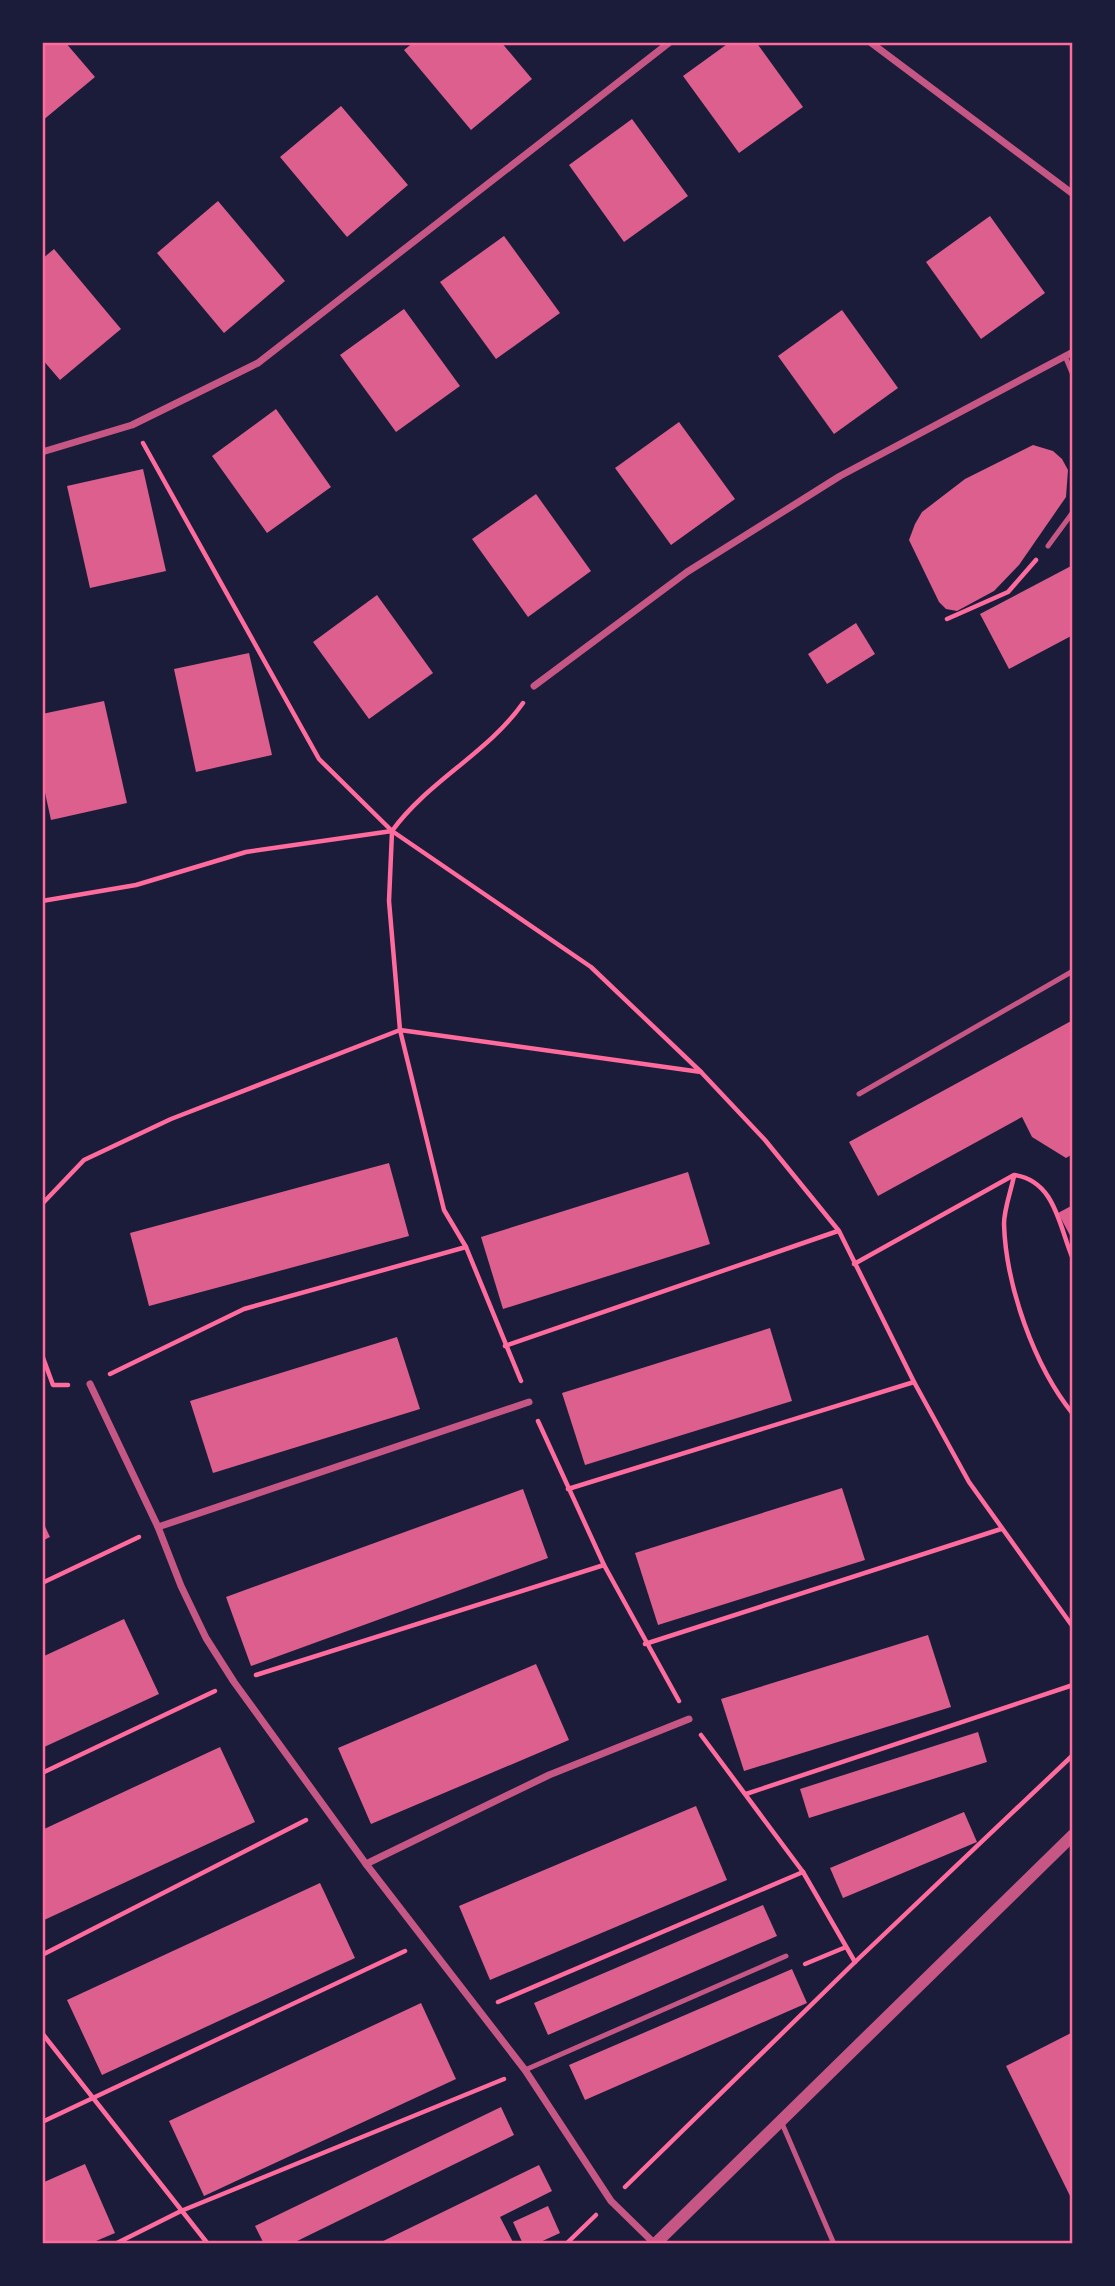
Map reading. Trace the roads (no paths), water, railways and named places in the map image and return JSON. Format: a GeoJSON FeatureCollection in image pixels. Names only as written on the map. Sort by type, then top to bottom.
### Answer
{"type":"FeatureCollection","features":[{"type":"Feature","properties":{"kind":"street"},"geometry":{"type":"LineString","coordinates":[[42,452],[132,425],[258,363],[670,42]]}},
{"type":"Feature","properties":{"kind":"street"},"geometry":{"type":"LineString","coordinates":[[870,42],[1073,194]]}},
{"type":"Feature","properties":{"kind":"street"},"geometry":{"type":"LineString","coordinates":[[534,687],[687,572],[840,476],[1069,354]]}},
{"type":"Feature","properties":{"kind":"street"},"geometry":{"type":"LineString","coordinates":[[90,1384],[158,1527],[181,1586],[206,1638],[234,1682],[366,1864],[524,2070],[611,2201],[655,2244],[1072,1838]]}},
{"type":"Feature","properties":{"kind":"street"},"geometry":{"type":"LineString","coordinates":[[158,1527],[529,1402]]}},
{"type":"Feature","properties":{"kind":"street"},"geometry":{"type":"LineString","coordinates":[[366,1864],[550,1775],[689,1719]]}},
{"type":"Feature","properties":{"kind":"lane"},"geometry":{"type":"LineString","coordinates":[[1069,354],[1073,375]]}},
{"type":"Feature","properties":{"kind":"lane"},"geometry":{"type":"LineString","coordinates":[[1048,547],[1073,512]]}},
{"type":"Feature","properties":{"kind":"lane"},"geometry":{"type":"LineString","coordinates":[[859,1094],[1073,971]]}},
{"type":"Feature","properties":{"kind":"lane"},"geometry":{"type":"LineString","coordinates":[[524,2070],[786,1956]]}},
{"type":"Feature","properties":{"kind":"lane"},"geometry":{"type":"LineString","coordinates":[[781,2121],[834,2244]]}}]}
